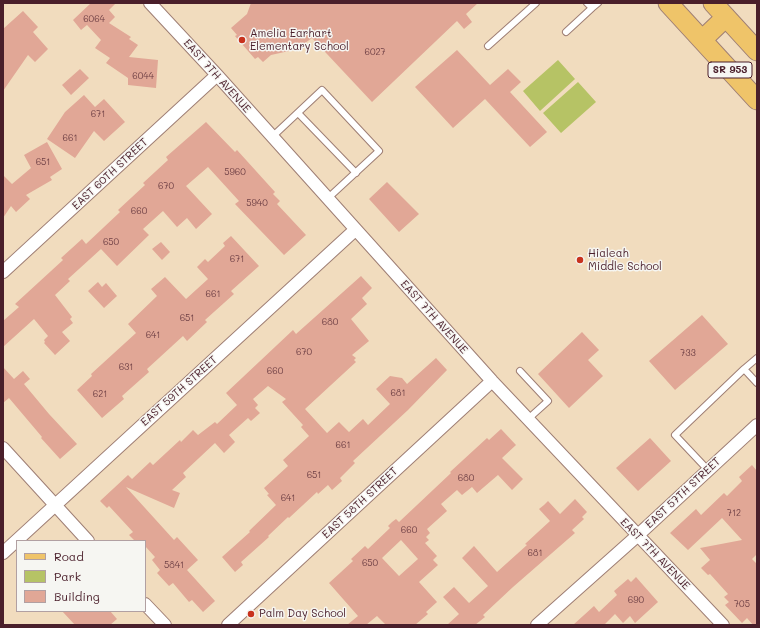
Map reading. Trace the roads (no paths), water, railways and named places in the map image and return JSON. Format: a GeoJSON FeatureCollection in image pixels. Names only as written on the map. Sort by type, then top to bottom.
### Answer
{"type":"FeatureCollection","features":[{"type":"Feature","properties":{"kind":"main road","name":"SR 953"},"geometry":{"type":"LineString","coordinates":[[668,3],[757,100]]}},
{"type":"Feature","properties":{"kind":"main road","name":"SR 953"},"geometry":{"type":"LineString","coordinates":[[713,3],[757,51]]}},
{"type":"Feature","properties":{"kind":"main road"},"geometry":{"type":"LineString","coordinates":[[702,40],[726,17]]}},
{"type":"Feature","properties":{"kind":"street","name":"EAST 7TH AVENUE"},"geometry":{"type":"LineString","coordinates":[[156,6],[355,230],[492,381],[723,625]]}},
{"type":"Feature","properties":{"kind":"street","name":"EAST 60TH STREET"},"geometry":{"type":"LineString","coordinates":[[3,272],[217,75]]}},
{"type":"Feature","properties":{"kind":"street","name":"EAST 59TH STREET"},"geometry":{"type":"LineString","coordinates":[[17,540],[355,230]]}},
{"type":"Feature","properties":{"kind":"street","name":"EAST 58TH STREET"},"geometry":{"type":"LineString","coordinates":[[228,625],[492,381]]}},
{"type":"Feature","properties":{"kind":"street","name":"EAST 57TH STREET"},"geometry":{"type":"LineString","coordinates":[[537,625],[638,536],[757,425]]}},
{"type":"Feature","properties":{"kind":"street"},"geometry":{"type":"LineString","coordinates":[[3,448],[87,540]]}},
{"type":"Feature","properties":{"kind":"street","name":"EAST 59TH STREET"},"geometry":{"type":"LineString","coordinates":[[3,553],[16,541]]}},
{"type":"Feature","properties":{"kind":"street"},"geometry":{"type":"LineString","coordinates":[[146,605],[165,625]]}},
{"type":"Feature","properties":{"kind":"lane"},"geometry":{"type":"LineString","coordinates":[[488,46],[536,3]]}},
{"type":"Feature","properties":{"kind":"lane"},"geometry":{"type":"LineString","coordinates":[[587,3],[592,8]]}},
{"type":"Feature","properties":{"kind":"lane"},"geometry":{"type":"LineString","coordinates":[[566,32],[598,3]]}},
{"type":"Feature","properties":{"kind":"lane"},"geometry":{"type":"LineString","coordinates":[[272,137],[322,90],[379,151],[328,199]]}},
{"type":"Feature","properties":{"kind":"lane"},"geometry":{"type":"LineString","coordinates":[[298,113],[356,173]]}},
{"type":"Feature","properties":{"kind":"lane"},"geometry":{"type":"LineString","coordinates":[[708,470],[675,435],[757,358]]}},
{"type":"Feature","properties":{"kind":"lane"},"geometry":{"type":"LineString","coordinates":[[744,369],[757,383]]}},
{"type":"Feature","properties":{"kind":"lane"},"geometry":{"type":"LineString","coordinates":[[520,371],[548,401],[528,419]]}},
{"type":"Feature","properties":{"kind":"place","name":"Amelia Earhart Elementary School"},"geometry":{"type":"Point","coordinates":[242,40]}},
{"type":"Feature","properties":{"kind":"place","name":"Hialeah Middle School"},"geometry":{"type":"Point","coordinates":[580,260]}},
{"type":"Feature","properties":{"kind":"place","name":"Palm Day School"},"geometry":{"type":"Point","coordinates":[251,614]}}]}
